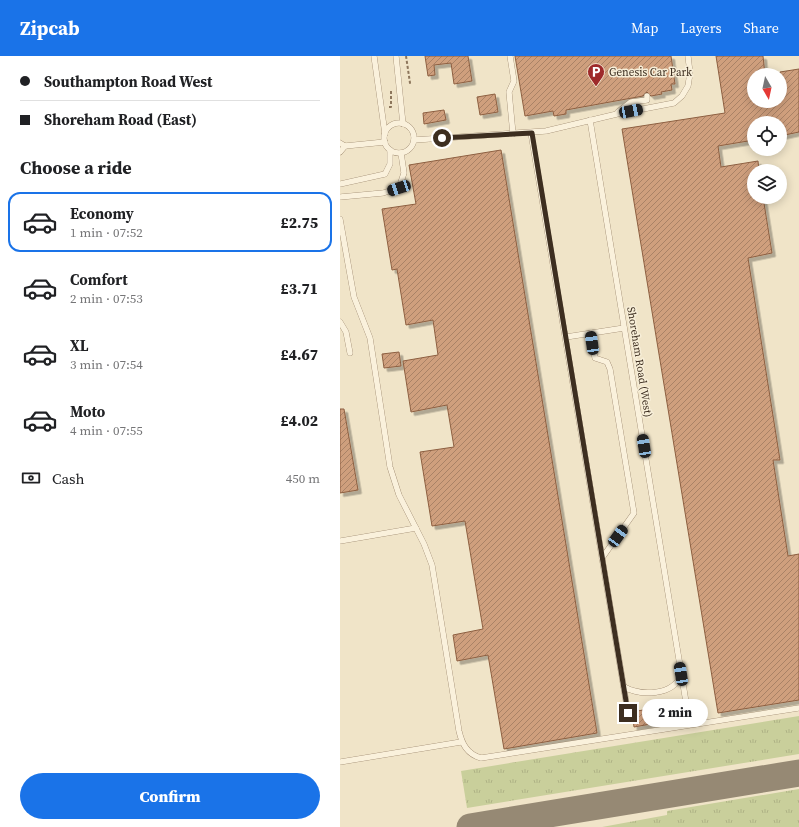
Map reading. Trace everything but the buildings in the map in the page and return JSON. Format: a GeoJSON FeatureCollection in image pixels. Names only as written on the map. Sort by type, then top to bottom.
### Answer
{"type":"FeatureCollection","features":[{"type":"Feature","properties":{"kind":"lane"},"geometry":{"type":"LineString","coordinates":[[340,184],[385,174],[390,164],[390,150],[385,142],[374,56]]}},
{"type":"Feature","properties":{"kind":"lane"},"geometry":{"type":"LineString","coordinates":[[396,56],[403,124]]}},
{"type":"Feature","properties":{"kind":"lane"},"geometry":{"type":"LineString","coordinates":[[510,56],[514,82],[509,92],[513,134]]}},
{"type":"Feature","properties":{"kind":"lane"},"geometry":{"type":"LineString","coordinates":[[414,140],[532,133],[674,103],[686,92],[690,73],[688,56]]}},
{"type":"Feature","properties":{"kind":"lane"},"geometry":{"type":"LineString","coordinates":[[617,114],[631,102],[647,100],[647,96]]}},
{"type":"Feature","properties":{"kind":"lane","name":"Shoreham Road (West)"},"geometry":{"type":"LineString","coordinates":[[590,120],[686,702]]}},
{"type":"Feature","properties":{"kind":"lane"},"geometry":{"type":"LineString","coordinates":[[385,134],[393,125],[403,124],[412,130],[414,140],[410,149],[401,153],[390,150]]}},
{"type":"Feature","properties":{"kind":"lane"},"geometry":{"type":"LineString","coordinates":[[532,133],[628,713]]}},
{"type":"Feature","properties":{"kind":"lane"},"geometry":{"type":"LineString","coordinates":[[340,152],[343,144],[385,142]]}},
{"type":"Feature","properties":{"kind":"lane"},"geometry":{"type":"LineString","coordinates":[[340,197],[383,193],[399,188],[404,173],[401,153]]}},
{"type":"Feature","properties":{"kind":"lane"},"geometry":{"type":"LineString","coordinates":[[340,219],[354,297],[370,338],[390,467],[399,496],[424,544],[432,565],[462,742],[473,756],[481,758],[799,708]]}},
{"type":"Feature","properties":{"kind":"lane"},"geometry":{"type":"LineString","coordinates":[[340,322],[346,332],[350,353]]}},
{"type":"Feature","properties":{"kind":"lane"},"geometry":{"type":"LineString","coordinates":[[566,338],[624,328]]}},
{"type":"Feature","properties":{"kind":"lane"},"geometry":{"type":"LineString","coordinates":[[591,333],[595,358],[607,362],[610,370],[634,513],[602,558]]}},
{"type":"Feature","properties":{"kind":"lane"},"geometry":{"type":"LineString","coordinates":[[340,541],[416,528]]}},
{"type":"Feature","properties":{"kind":"lane"},"geometry":{"type":"LineString","coordinates":[[624,687],[636,692],[644,693],[670,689],[675,685],[681,674]]}},
{"type":"Feature","properties":{"kind":"lane"},"geometry":{"type":"LineString","coordinates":[[340,762],[462,742]]}},
{"type":"Feature","properties":{"kind":"path"},"geometry":{"type":"LineString","coordinates":[[406,56],[410,83],[408,83]]}},
{"type":"Feature","properties":{"kind":"path"},"geometry":{"type":"LineString","coordinates":[[390,85],[390,107]]}},
{"type":"Feature","properties":{"kind":"green space"},"geometry":{"type":"Polygon","coordinates":[[[799,716],[799,754],[467,808],[461,771],[799,716]]]}},
{"type":"Feature","properties":{"kind":"green space"},"geometry":{"type":"Polygon","coordinates":[[[799,789],[799,827],[602,827],[667,815],[667,811],[799,789]]]}},
{"type":"Feature","properties":{"kind":"taxiway"},"geometry":{"type":"LineString","coordinates":[[470,827],[799,773]]}},
{"type":"Feature","properties":{"kind":"place","name":"Genesis Car Park"},"geometry":{"type":"Point","coordinates":[596,87]}},
{"type":"Feature","properties":{"kind":"route"},"geometry":{"type":"LineString","coordinates":[[442,138],[532,133],[628,713]]}}]}
